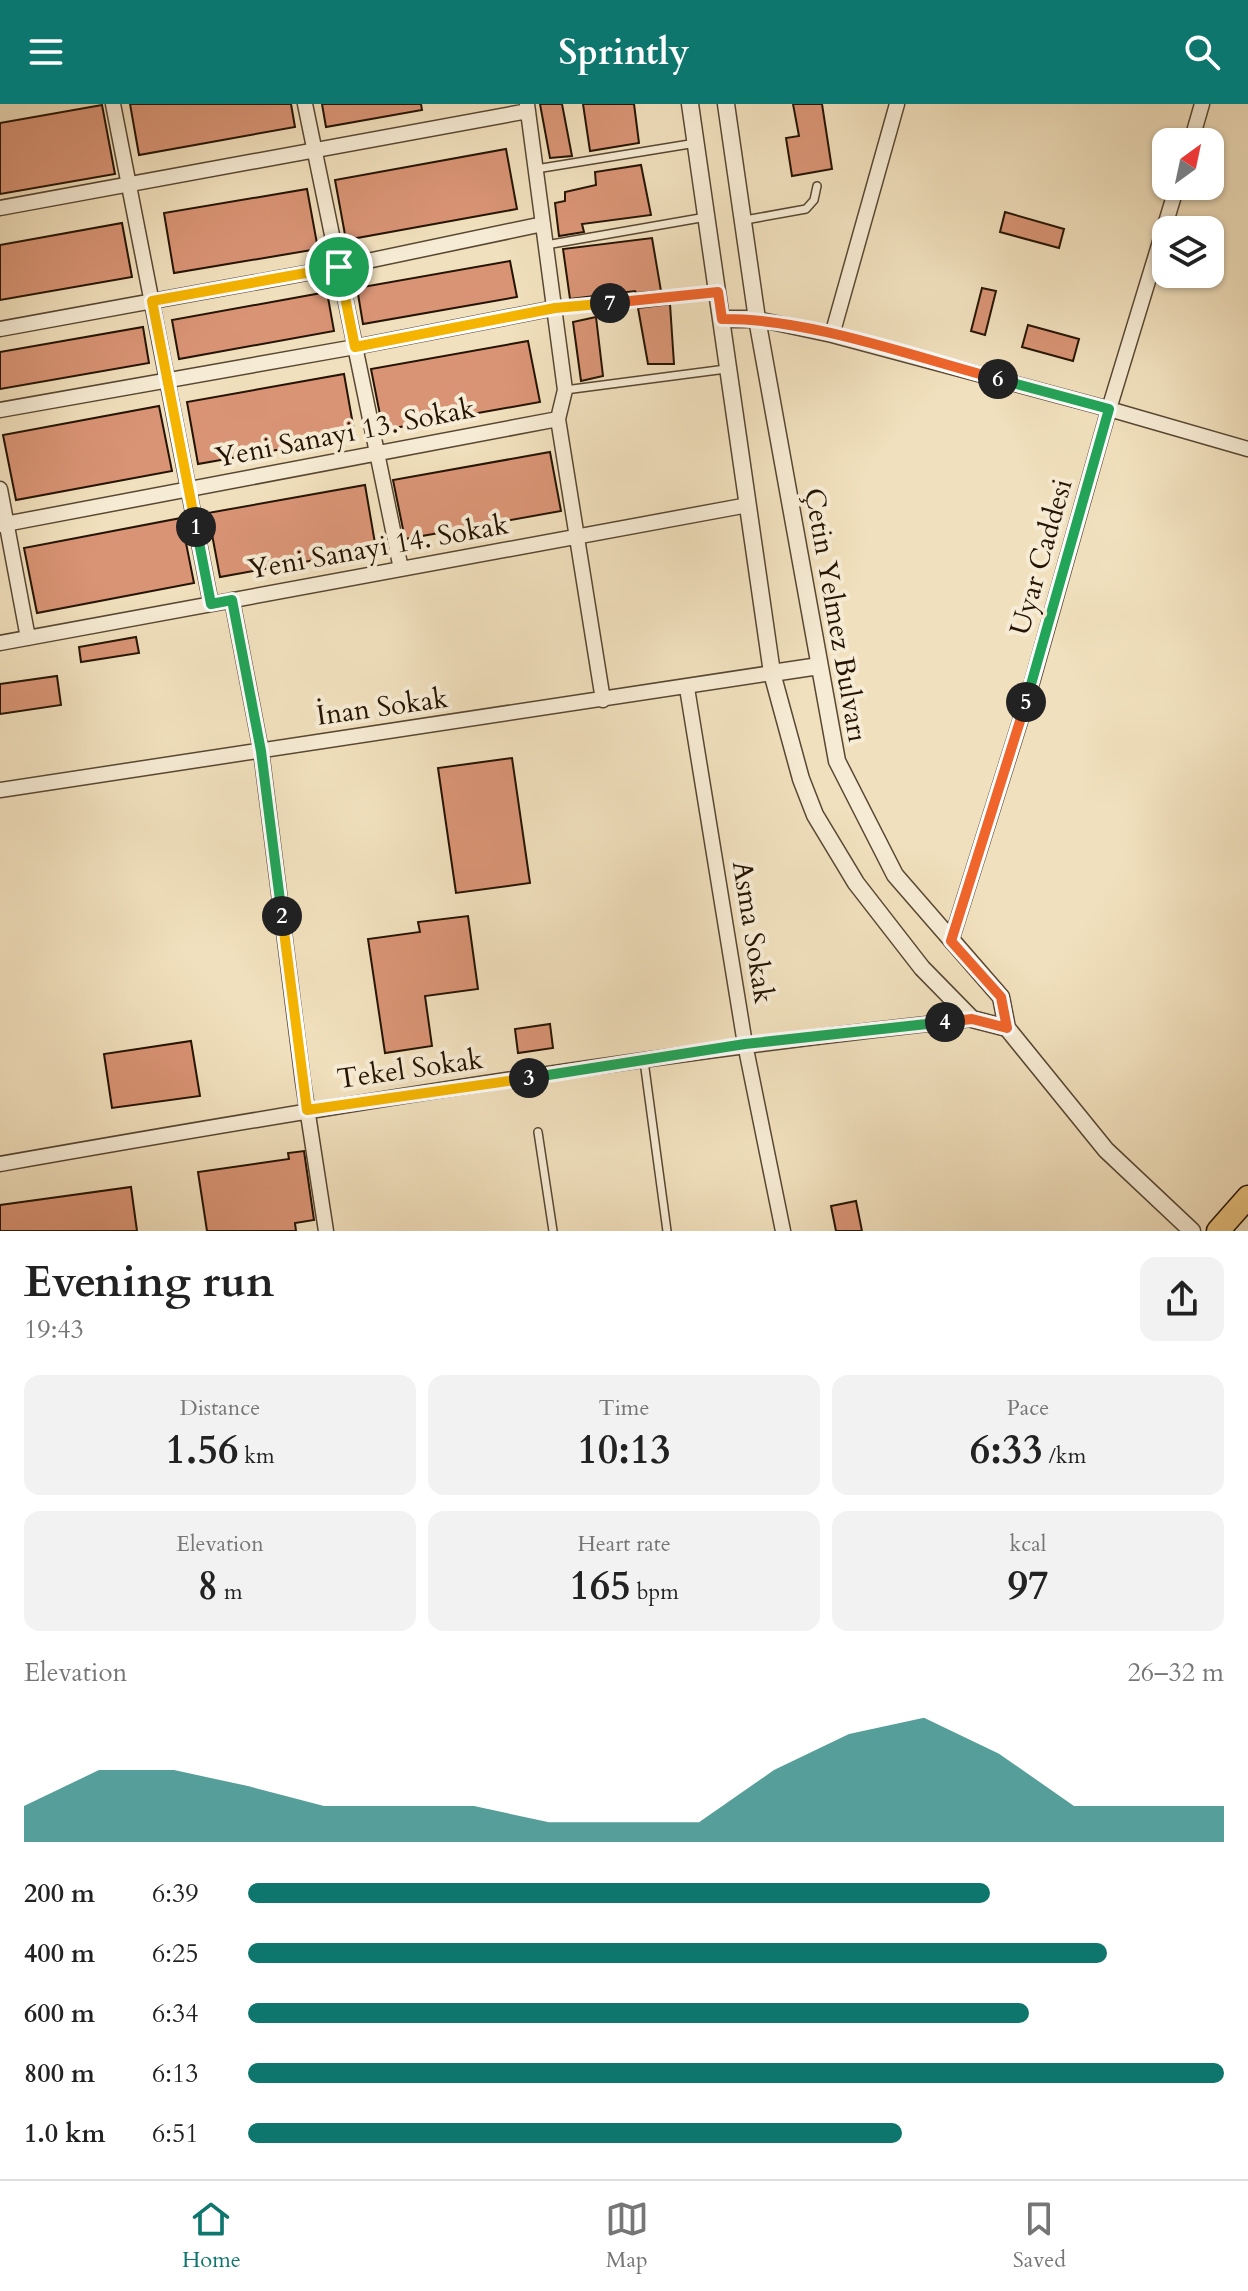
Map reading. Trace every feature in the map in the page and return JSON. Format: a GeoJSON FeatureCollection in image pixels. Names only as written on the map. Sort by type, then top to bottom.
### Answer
{"type":"FeatureCollection","features":[{"type":"Feature","properties":{"kind":"highway"},"geometry":{"type":"LineString","coordinates":[[1218,1231],[1248,1197]]}},
{"type":"Feature","properties":{"kind":"street"},"geometry":{"type":"LineString","coordinates":[[113,104],[211,604]]}},
{"type":"Feature","properties":{"kind":"street"},"geometry":{"type":"LineString","coordinates":[[305,104],[401,569]]}},
{"type":"Feature","properties":{"kind":"street"},"geometry":{"type":"LineString","coordinates":[[690,104],[772,673],[801,779],[815,815],[866,896],[922,968],[972,1019],[1007,1028],[1082,1123],[1134,1179],[1192,1231]]}},
{"type":"Feature","properties":{"kind":"street","name":"Çetin Yelmez Bulvarı"},"geometry":{"type":"LineString","coordinates":[[726,104],[757,319],[837,761],[895,875],[1001,997],[1007,1028]]}},
{"type":"Feature","properties":{"kind":"street"},"geometry":{"type":"LineString","coordinates":[[832,335],[897,104]]}},
{"type":"Feature","properties":{"kind":"street"},"geometry":{"type":"LineString","coordinates":[[1195,128],[1202,104]]}},
{"type":"Feature","properties":{"kind":"street"},"geometry":{"type":"LineString","coordinates":[[0,208],[315,151],[527,108],[565,390],[558,419],[603,700]]}},
{"type":"Feature","properties":{"kind":"street","name":"Uyar Caddesi"},"geometry":{"type":"LineString","coordinates":[[951,941],[1029,693],[1109,409],[1173,200]]}},
{"type":"Feature","properties":{"kind":"street"},"geometry":{"type":"LineString","coordinates":[[0,329],[339,267],[543,224]]}},
{"type":"Feature","properties":{"kind":"street"},"geometry":{"type":"LineString","coordinates":[[0,410],[555,308]]}},
{"type":"Feature","properties":{"kind":"street"},"geometry":{"type":"LineString","coordinates":[[722,319],[757,319],[832,335],[1248,449]]}},
{"type":"Feature","properties":{"kind":"street","name":"Yeni Sanayi 13. Sokak"},"geometry":{"type":"LineString","coordinates":[[3,524],[558,419]]}},
{"type":"Feature","properties":{"kind":"street"},"geometry":{"type":"LineString","coordinates":[[0,489],[3,524],[28,638]]}},
{"type":"Feature","properties":{"kind":"street","name":"Yeni Sanayi 14. Sokak"},"geometry":{"type":"LineString","coordinates":[[0,643],[748,505]]}},
{"type":"Feature","properties":{"kind":"street"},"geometry":{"type":"LineString","coordinates":[[232,600],[261,751],[307,1110],[326,1231]]}},
{"type":"Feature","properties":{"kind":"street"},"geometry":{"type":"LineString","coordinates":[[772,673],[819,666]]}},
{"type":"Feature","properties":{"kind":"street","name":"İnan Sokak"},"geometry":{"type":"LineString","coordinates":[[0,790],[772,673]]}},
{"type":"Feature","properties":{"kind":"street","name":"Asma Sokak"},"geometry":{"type":"LineString","coordinates":[[687,688],[745,1044],[783,1231]]}},
{"type":"Feature","properties":{"kind":"street","name":"Tekel Sokak"},"geometry":{"type":"LineString","coordinates":[[0,1164],[307,1110],[745,1044],[972,1019]]}},
{"type":"Feature","properties":{"kind":"lane"},"geometry":{"type":"LineString","coordinates":[[536,169],[696,143]]}},
{"type":"Feature","properties":{"kind":"lane"},"geometry":{"type":"LineString","coordinates":[[743,221],[806,209],[814,200],[817,186]]}},
{"type":"Feature","properties":{"kind":"lane"},"geometry":{"type":"LineString","coordinates":[[546,245],[706,217]]}},
{"type":"Feature","properties":{"kind":"lane"},"geometry":{"type":"LineString","coordinates":[[555,308],[718,292]]}},
{"type":"Feature","properties":{"kind":"lane"},"geometry":{"type":"LineString","coordinates":[[565,390],[728,369]]}},
{"type":"Feature","properties":{"kind":"lane"},"geometry":{"type":"LineString","coordinates":[[644,1061],[667,1231]]}},
{"type":"Feature","properties":{"kind":"lane"},"geometry":{"type":"LineString","coordinates":[[538,1132],[553,1231]]}},
{"type":"Feature","properties":{"kind":"building"},"geometry":{"type":"Polygon","coordinates":[[[130,104],[291,104],[295,127],[139,155],[130,104]]]}},
{"type":"Feature","properties":{"kind":"building"},"geometry":{"type":"Polygon","coordinates":[[[322,104],[421,104],[422,110],[326,127],[322,104]]]}},
{"type":"Feature","properties":{"kind":"building"},"geometry":{"type":"Polygon","coordinates":[[[540,104],[562,104],[572,156],[550,158],[540,104]]]}},
{"type":"Feature","properties":{"kind":"building"},"geometry":{"type":"Polygon","coordinates":[[[583,104],[634,104],[639,143],[590,151],[583,104]]]}},
{"type":"Feature","properties":{"kind":"building"},"geometry":{"type":"Polygon","coordinates":[[[793,104],[822,104],[832,169],[792,176],[786,138],[799,136],[793,104]]]}},
{"type":"Feature","properties":{"kind":"building"},"geometry":{"type":"Polygon","coordinates":[[[102,105],[115,174],[0,194],[0,123],[102,105]]]}},
{"type":"Feature","properties":{"kind":"building"},"geometry":{"type":"Polygon","coordinates":[[[506,149],[517,209],[346,240],[335,180],[506,149]]]}},
{"type":"Feature","properties":{"kind":"building"},"geometry":{"type":"Polygon","coordinates":[[[641,165],[651,215],[582,224],[584,232],[559,236],[555,203],[565,201],[565,192],[596,185],[595,172],[641,165]]]}},
{"type":"Feature","properties":{"kind":"building"},"geometry":{"type":"Polygon","coordinates":[[[307,189],[318,249],[174,273],[164,213],[307,189]]]}},
{"type":"Feature","properties":{"kind":"building"},"geometry":{"type":"Polygon","coordinates":[[[1005,212],[1064,229],[1059,248],[1000,232],[1005,212]]]}},
{"type":"Feature","properties":{"kind":"building"},"geometry":{"type":"Polygon","coordinates":[[[122,223],[132,277],[0,300],[0,245],[122,223]]]}},
{"type":"Feature","properties":{"kind":"building"},"geometry":{"type":"Polygon","coordinates":[[[652,238],[661,291],[570,299],[563,249],[652,238]]]}},
{"type":"Feature","properties":{"kind":"building"},"geometry":{"type":"Polygon","coordinates":[[[510,261],[517,297],[363,324],[357,288],[510,261]]]}},
{"type":"Feature","properties":{"kind":"building"},"geometry":{"type":"Polygon","coordinates":[[[982,288],[996,291],[985,335],[971,331],[982,288]]]}},
{"type":"Feature","properties":{"kind":"building"},"geometry":{"type":"Polygon","coordinates":[[[327,292],[334,331],[179,359],[172,320],[327,292]]]}},
{"type":"Feature","properties":{"kind":"building"},"geometry":{"type":"Polygon","coordinates":[[[670,304],[674,364],[648,364],[638,308],[670,304]]]}},
{"type":"Feature","properties":{"kind":"building"},"geometry":{"type":"Polygon","coordinates":[[[596,317],[603,376],[581,381],[573,322],[596,317]]]}},
{"type":"Feature","properties":{"kind":"building"},"geometry":{"type":"Polygon","coordinates":[[[1028,325],[1079,339],[1073,361],[1022,347],[1028,325]]]}},
{"type":"Feature","properties":{"kind":"building"},"geometry":{"type":"Polygon","coordinates":[[[143,327],[149,363],[0,389],[0,352],[143,327]]]}},
{"type":"Feature","properties":{"kind":"building"},"geometry":{"type":"Polygon","coordinates":[[[528,341],[540,402],[383,430],[371,369],[528,341]]]}},
{"type":"Feature","properties":{"kind":"building"},"geometry":{"type":"Polygon","coordinates":[[[344,374],[355,436],[198,464],[187,402],[344,374]]]}},
{"type":"Feature","properties":{"kind":"building"},"geometry":{"type":"Polygon","coordinates":[[[159,406],[172,471],[16,500],[3,435],[159,406]]]}},
{"type":"Feature","properties":{"kind":"building"},"geometry":{"type":"Polygon","coordinates":[[[550,452],[561,511],[405,539],[393,480],[550,452]]]}},
{"type":"Feature","properties":{"kind":"building"},"geometry":{"type":"Polygon","coordinates":[[[365,485],[376,549],[220,577],[208,513],[365,485]]]}},
{"type":"Feature","properties":{"kind":"building"},"geometry":{"type":"Polygon","coordinates":[[[181,518],[194,583],[37,613],[24,548],[181,518]]]}},
{"type":"Feature","properties":{"kind":"building"},"geometry":{"type":"Polygon","coordinates":[[[136,637],[139,653],[81,662],[79,647],[136,637]]]}},
{"type":"Feature","properties":{"kind":"building"},"geometry":{"type":"Polygon","coordinates":[[[57,676],[61,705],[0,714],[0,684],[57,676]]]}},
{"type":"Feature","properties":{"kind":"building"},"geometry":{"type":"Polygon","coordinates":[[[512,758],[530,883],[456,893],[438,768],[512,758]]]}},
{"type":"Feature","properties":{"kind":"building"},"geometry":{"type":"Polygon","coordinates":[[[468,916],[478,989],[425,996],[432,1046],[385,1053],[368,939],[420,932],[418,922],[468,916]]]}},
{"type":"Feature","properties":{"kind":"building"},"geometry":{"type":"Polygon","coordinates":[[[550,1024],[553,1048],[518,1053],[515,1029],[550,1024]]]}},
{"type":"Feature","properties":{"kind":"building"},"geometry":{"type":"Polygon","coordinates":[[[191,1041],[200,1096],[112,1108],[104,1054],[191,1041]]]}},
{"type":"Feature","properties":{"kind":"building"},"geometry":{"type":"Polygon","coordinates":[[[304,1151],[314,1220],[295,1223],[296,1231],[207,1231],[198,1172],[289,1159],[288,1153],[304,1151]]]}},
{"type":"Feature","properties":{"kind":"building"},"geometry":{"type":"Polygon","coordinates":[[[131,1187],[137,1231],[0,1231],[0,1205],[131,1187]]]}},
{"type":"Feature","properties":{"kind":"building"},"geometry":{"type":"Polygon","coordinates":[[[856,1201],[862,1231],[836,1231],[831,1206],[856,1201]]]}},
{"type":"Feature","properties":{"kind":"route"},"geometry":{"type":"LineString","coordinates":[[339,267],[355,347],[555,308],[718,292],[722,319],[757,319],[832,335],[1109,409],[1029,693],[951,941],[1001,997],[1007,1028],[972,1019],[745,1044],[307,1110],[261,751],[232,600],[211,604],[152,301],[339,267]]}}]}
